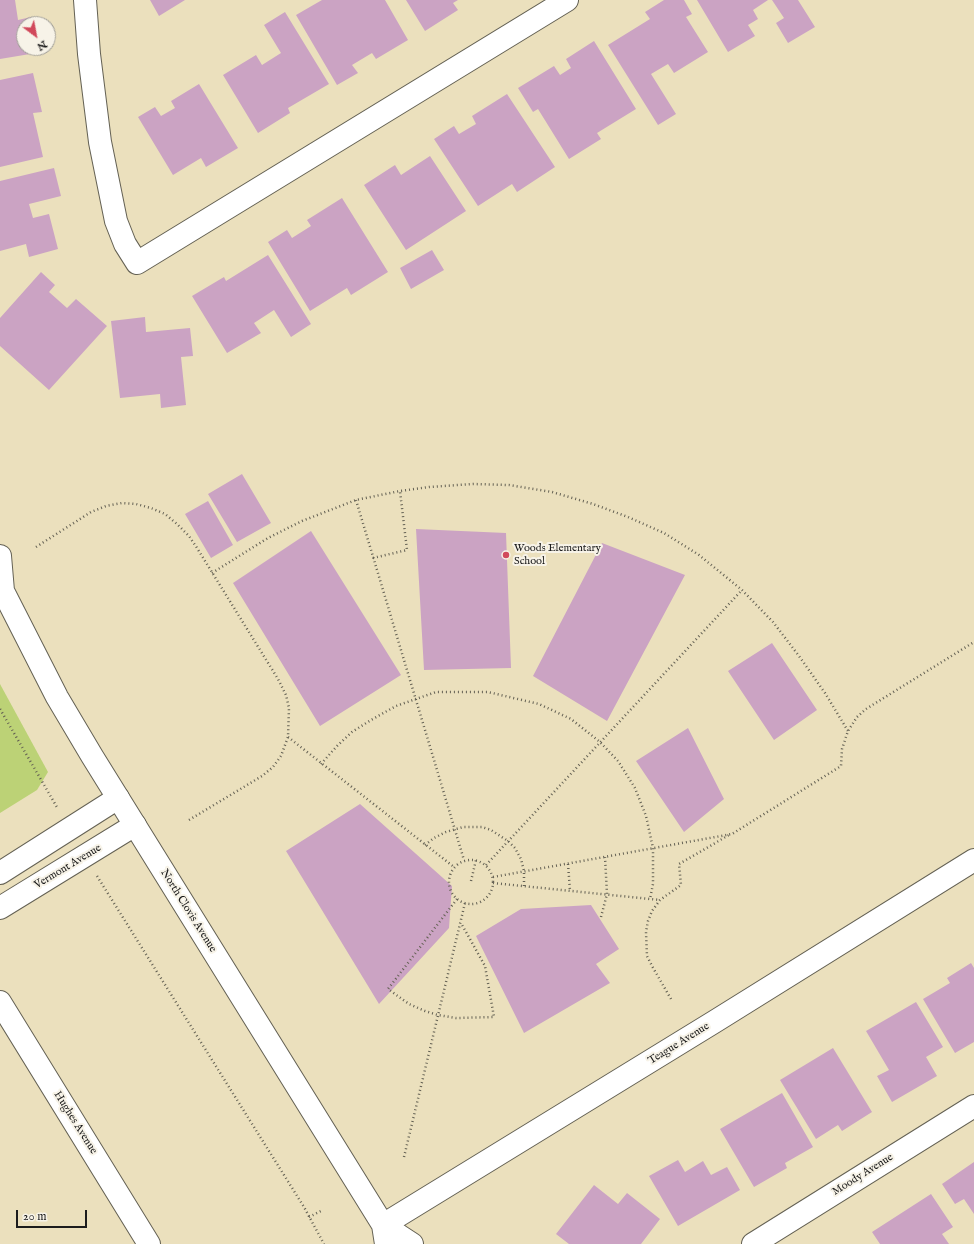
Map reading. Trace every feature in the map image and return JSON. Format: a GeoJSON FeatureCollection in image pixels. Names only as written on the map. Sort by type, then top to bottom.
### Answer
{"type":"FeatureCollection","features":[{"type":"Feature","properties":{"kind":"street"},"geometry":{"type":"LineString","coordinates":[[85,0],[89,54],[100,142],[116,221],[125,244],[138,263],[567,0]]}},
{"type":"Feature","properties":{"kind":"street","name":"North Clovis Avenue"},"geometry":{"type":"LineString","coordinates":[[0,556],[1,590],[57,697],[384,1235],[412,1244]]}},
{"type":"Feature","properties":{"kind":"street"},"geometry":{"type":"LineString","coordinates":[[0,873],[118,798]]}},
{"type":"Feature","properties":{"kind":"street","name":"Vermont Avenue"},"geometry":{"type":"LineString","coordinates":[[0,908],[136,825]]}},
{"type":"Feature","properties":{"kind":"street","name":"Teague Avenue"},"geometry":{"type":"LineString","coordinates":[[384,1235],[714,1022],[974,860]]}},
{"type":"Feature","properties":{"kind":"street","name":"Hughes Avenue"},"geometry":{"type":"LineString","coordinates":[[0,1002],[149,1244]]}},
{"type":"Feature","properties":{"kind":"street","name":"Moody Avenue"},"geometry":{"type":"LineString","coordinates":[[752,1244],[974,1106]]}},
{"type":"Feature","properties":{"kind":"path"},"geometry":{"type":"LineString","coordinates":[[212,573],[275,535],[302,521],[356,500],[429,487],[473,484],[509,485],[552,492],[628,516],[664,533],[699,555],[742,590],[773,622],[799,656],[848,732]]}},
{"type":"Feature","properties":{"kind":"path"},"geometry":{"type":"LineString","coordinates":[[373,558],[407,550],[400,491]]}},
{"type":"Feature","properties":{"kind":"path"},"geometry":{"type":"LineString","coordinates":[[356,500],[464,860]]}},
{"type":"Feature","properties":{"kind":"path"},"geometry":{"type":"LineString","coordinates":[[36,547],[91,512],[106,506],[122,503],[136,504],[165,514],[189,536],[278,679],[286,695],[289,708],[288,737],[281,756],[273,767],[262,776],[189,820]]}},
{"type":"Feature","properties":{"kind":"path"},"geometry":{"type":"LineString","coordinates":[[486,865],[742,590]]}},
{"type":"Feature","properties":{"kind":"path"},"geometry":{"type":"LineString","coordinates":[[671,999],[647,956],[646,932],[652,911],[660,900],[681,885],[679,864],[732,834],[841,766],[842,749],[848,732],[857,717],[866,709],[974,642]]}},
{"type":"Feature","properties":{"kind":"path"},"geometry":{"type":"LineString","coordinates":[[321,764],[352,732],[396,706],[436,692],[488,692],[539,704],[566,716],[600,742],[618,761],[635,788],[646,816],[653,848],[650,898]]}},
{"type":"Feature","properties":{"kind":"path"},"geometry":{"type":"LineString","coordinates":[[0,709],[69,829]]}},
{"type":"Feature","properties":{"kind":"path"},"geometry":{"type":"LineString","coordinates":[[288,737],[454,868]]}},
{"type":"Feature","properties":{"kind":"path"},"geometry":{"type":"LineString","coordinates":[[425,845],[434,838],[455,829],[471,826],[491,830],[508,841],[522,859],[524,886]]}},
{"type":"Feature","properties":{"kind":"path"},"geometry":{"type":"LineString","coordinates":[[493,877],[732,834]]}},
{"type":"Feature","properties":{"kind":"path"},"geometry":{"type":"LineString","coordinates":[[85,856],[304,1207],[324,1244]]}},
{"type":"Feature","properties":{"kind":"path"},"geometry":{"type":"LineString","coordinates":[[601,917],[607,894],[605,857]]}},
{"type":"Feature","properties":{"kind":"path"},"geometry":{"type":"LineString","coordinates":[[464,860],[476,860],[486,865],[490,870],[493,877],[492,891],[483,901],[476,904],[466,903],[457,899],[452,894],[448,881],[454,868],[464,860]]}},
{"type":"Feature","properties":{"kind":"path"},"geometry":{"type":"LineString","coordinates":[[471,881],[476,860]]}},
{"type":"Feature","properties":{"kind":"path"},"geometry":{"type":"LineString","coordinates":[[568,864],[570,891]]}},
{"type":"Feature","properties":{"kind":"path"},"geometry":{"type":"LineString","coordinates":[[493,883],[660,900]]}},
{"type":"Feature","properties":{"kind":"path"},"geometry":{"type":"LineString","coordinates":[[457,899],[388,989],[409,1004],[438,1015],[456,1018],[494,1017],[485,966],[461,923]]}},
{"type":"Feature","properties":{"kind":"path"},"geometry":{"type":"LineString","coordinates":[[404,1157],[466,903]]}},
{"type":"Feature","properties":{"kind":"path"},"geometry":{"type":"LineString","coordinates":[[309,1217],[323,1210]]}},
{"type":"Feature","properties":{"kind":"green space"},"geometry":{"type":"Polygon","coordinates":[[[0,684],[48,772],[37,790],[0,813],[0,684]]]}},
{"type":"Feature","properties":{"kind":"building"},"geometry":{"type":"Polygon","coordinates":[[[0,0],[15,0],[17,16],[16,16],[16,56],[18,56],[0,59],[0,0]]]}},
{"type":"Feature","properties":{"kind":"building"},"geometry":{"type":"Polygon","coordinates":[[[150,0],[185,0],[159,16],[150,0]]]}},
{"type":"Feature","properties":{"kind":"building"},"geometry":{"type":"Polygon","coordinates":[[[322,0],[385,0],[408,40],[376,59],[372,53],[352,65],[358,73],[337,85],[296,15],[322,0]]]}},
{"type":"Feature","properties":{"kind":"building"},"geometry":{"type":"Polygon","coordinates":[[[406,0],[458,0],[453,3],[458,10],[425,31],[406,0]]]}},
{"type":"Feature","properties":{"kind":"building"},"geometry":{"type":"Polygon","coordinates":[[[664,0],[684,0],[692,14],[686,17],[708,52],[674,73],[668,64],[651,74],[676,114],[658,125],[608,45],[650,19],[645,12],[664,0]]]}},
{"type":"Feature","properties":{"kind":"building"},"geometry":{"type":"Polygon","coordinates":[[[697,0],[768,0],[753,10],[758,19],[748,25],[755,36],[728,52],[697,0]]]}},
{"type":"Feature","properties":{"kind":"building"},"geometry":{"type":"Polygon","coordinates":[[[772,0],[798,0],[815,27],[788,43],[776,23],[784,18],[772,0]]]}},
{"type":"Feature","properties":{"kind":"building"},"geometry":{"type":"Polygon","coordinates":[[[285,12],[329,84],[288,108],[290,113],[258,133],[223,75],[256,55],[262,65],[281,53],[264,25],[285,12]]]}},
{"type":"Feature","properties":{"kind":"building"},"geometry":{"type":"Polygon","coordinates":[[[594,41],[636,109],[597,133],[601,139],[569,159],[538,109],[533,112],[518,88],[554,66],[560,75],[571,68],[566,59],[594,41]]]}},
{"type":"Feature","properties":{"kind":"building"},"geometry":{"type":"Polygon","coordinates":[[[33,73],[42,112],[33,113],[43,157],[0,167],[0,80],[33,73]]]}},
{"type":"Feature","properties":{"kind":"building"},"geometry":{"type":"Polygon","coordinates":[[[199,84],[238,148],[206,167],[201,158],[173,175],[138,117],[155,107],[161,116],[175,108],[171,101],[199,84]]]}},
{"type":"Feature","properties":{"kind":"building"},"geometry":{"type":"Polygon","coordinates":[[[507,94],[555,167],[517,192],[512,184],[478,206],[434,139],[454,126],[459,134],[476,124],[472,116],[507,94]]]}},
{"type":"Feature","properties":{"kind":"building"},"geometry":{"type":"Polygon","coordinates":[[[430,156],[466,211],[406,250],[364,185],[395,165],[401,175],[430,156]]]}},
{"type":"Feature","properties":{"kind":"building"},"geometry":{"type":"Polygon","coordinates":[[[54,168],[61,196],[29,204],[33,218],[49,214],[58,249],[29,257],[26,244],[0,251],[0,181],[54,168]]]}},
{"type":"Feature","properties":{"kind":"building"},"geometry":{"type":"Polygon","coordinates":[[[342,198],[388,272],[351,295],[347,288],[310,311],[268,242],[287,230],[292,238],[311,226],[307,220],[342,198]]]}},
{"type":"Feature","properties":{"kind":"building"},"geometry":{"type":"Polygon","coordinates":[[[432,250],[444,270],[411,289],[400,268],[432,250]]]}},
{"type":"Feature","properties":{"kind":"building"},"geometry":{"type":"Polygon","coordinates":[[[268,255],[311,324],[291,337],[274,310],[254,323],[261,333],[227,353],[192,296],[224,277],[226,281],[268,255]]]}},
{"type":"Feature","properties":{"kind":"building"},"geometry":{"type":"Polygon","coordinates":[[[41,272],[55,285],[49,292],[67,308],[76,299],[107,326],[49,390],[0,346],[0,318],[41,272]]]}},
{"type":"Feature","properties":{"kind":"building"},"geometry":{"type":"Polygon","coordinates":[[[145,317],[146,332],[190,328],[193,356],[181,357],[186,405],[161,408],[160,394],[120,398],[111,321],[145,317]]]}},
{"type":"Feature","properties":{"kind":"building"},"geometry":{"type":"Polygon","coordinates":[[[242,474],[271,523],[237,542],[208,494],[242,474]]]}},
{"type":"Feature","properties":{"kind":"building"},"geometry":{"type":"Polygon","coordinates":[[[208,501],[233,545],[211,558],[185,514],[208,501]]]}},
{"type":"Feature","properties":{"kind":"building"},"geometry":{"type":"Polygon","coordinates":[[[416,529],[506,533],[511,668],[424,670],[416,529]]]}},
{"type":"Feature","properties":{"kind":"building"},"geometry":{"type":"Polygon","coordinates":[[[311,531],[401,675],[320,726],[233,583],[311,531]]]}},
{"type":"Feature","properties":{"kind":"building"},"geometry":{"type":"Polygon","coordinates":[[[602,543],[685,575],[607,721],[533,676],[602,543]]]}},
{"type":"Feature","properties":{"kind":"building"},"geometry":{"type":"Polygon","coordinates":[[[772,643],[817,710],[774,740],[728,671],[772,643]]]}},
{"type":"Feature","properties":{"kind":"building"},"geometry":{"type":"Polygon","coordinates":[[[688,728],[724,799],[684,832],[636,761],[688,728]]]}},
{"type":"Feature","properties":{"kind":"building"},"geometry":{"type":"Polygon","coordinates":[[[360,804],[452,886],[449,928],[379,1004],[286,851],[360,804]]]}},
{"type":"Feature","properties":{"kind":"building"},"geometry":{"type":"Polygon","coordinates":[[[591,905],[619,949],[596,964],[610,983],[524,1033],[476,936],[521,909],[591,905]]]}},
{"type":"Feature","properties":{"kind":"building"},"geometry":{"type":"Polygon","coordinates":[[[971,963],[974,968],[974,1042],[955,1053],[923,999],[950,983],[947,978],[971,963]]]}},
{"type":"Feature","properties":{"kind":"building"},"geometry":{"type":"Polygon","coordinates":[[[916,1002],[943,1047],[926,1057],[937,1076],[892,1102],[877,1076],[889,1070],[866,1031],[916,1002]]]}},
{"type":"Feature","properties":{"kind":"building"},"geometry":{"type":"Polygon","coordinates":[[[833,1048],[872,1112],[842,1131],[838,1125],[816,1139],[780,1080],[833,1048]]]}},
{"type":"Feature","properties":{"kind":"building"},"geometry":{"type":"Polygon","coordinates":[[[782,1093],[813,1147],[785,1163],[787,1168],[754,1187],[720,1129],[782,1093]]]}},
{"type":"Feature","properties":{"kind":"building"},"geometry":{"type":"Polygon","coordinates":[[[678,1160],[685,1172],[703,1161],[711,1175],[727,1167],[740,1190],[678,1226],[649,1176],[678,1160]]]}},
{"type":"Feature","properties":{"kind":"building"},"geometry":{"type":"Polygon","coordinates":[[[974,1162],[974,1214],[964,1199],[955,1204],[942,1184],[974,1162]]]}},
{"type":"Feature","properties":{"kind":"building"},"geometry":{"type":"Polygon","coordinates":[[[594,1185],[618,1204],[627,1193],[660,1219],[641,1244],[569,1244],[556,1234],[594,1185]]]}},
{"type":"Feature","properties":{"kind":"building"},"geometry":{"type":"Polygon","coordinates":[[[931,1194],[953,1227],[942,1234],[949,1244],[880,1244],[872,1232],[931,1194]]]}},
{"type":"Feature","properties":{"kind":"place","name":"Woods Elementary School"},"geometry":{"type":"Point","coordinates":[506,555]}}]}
